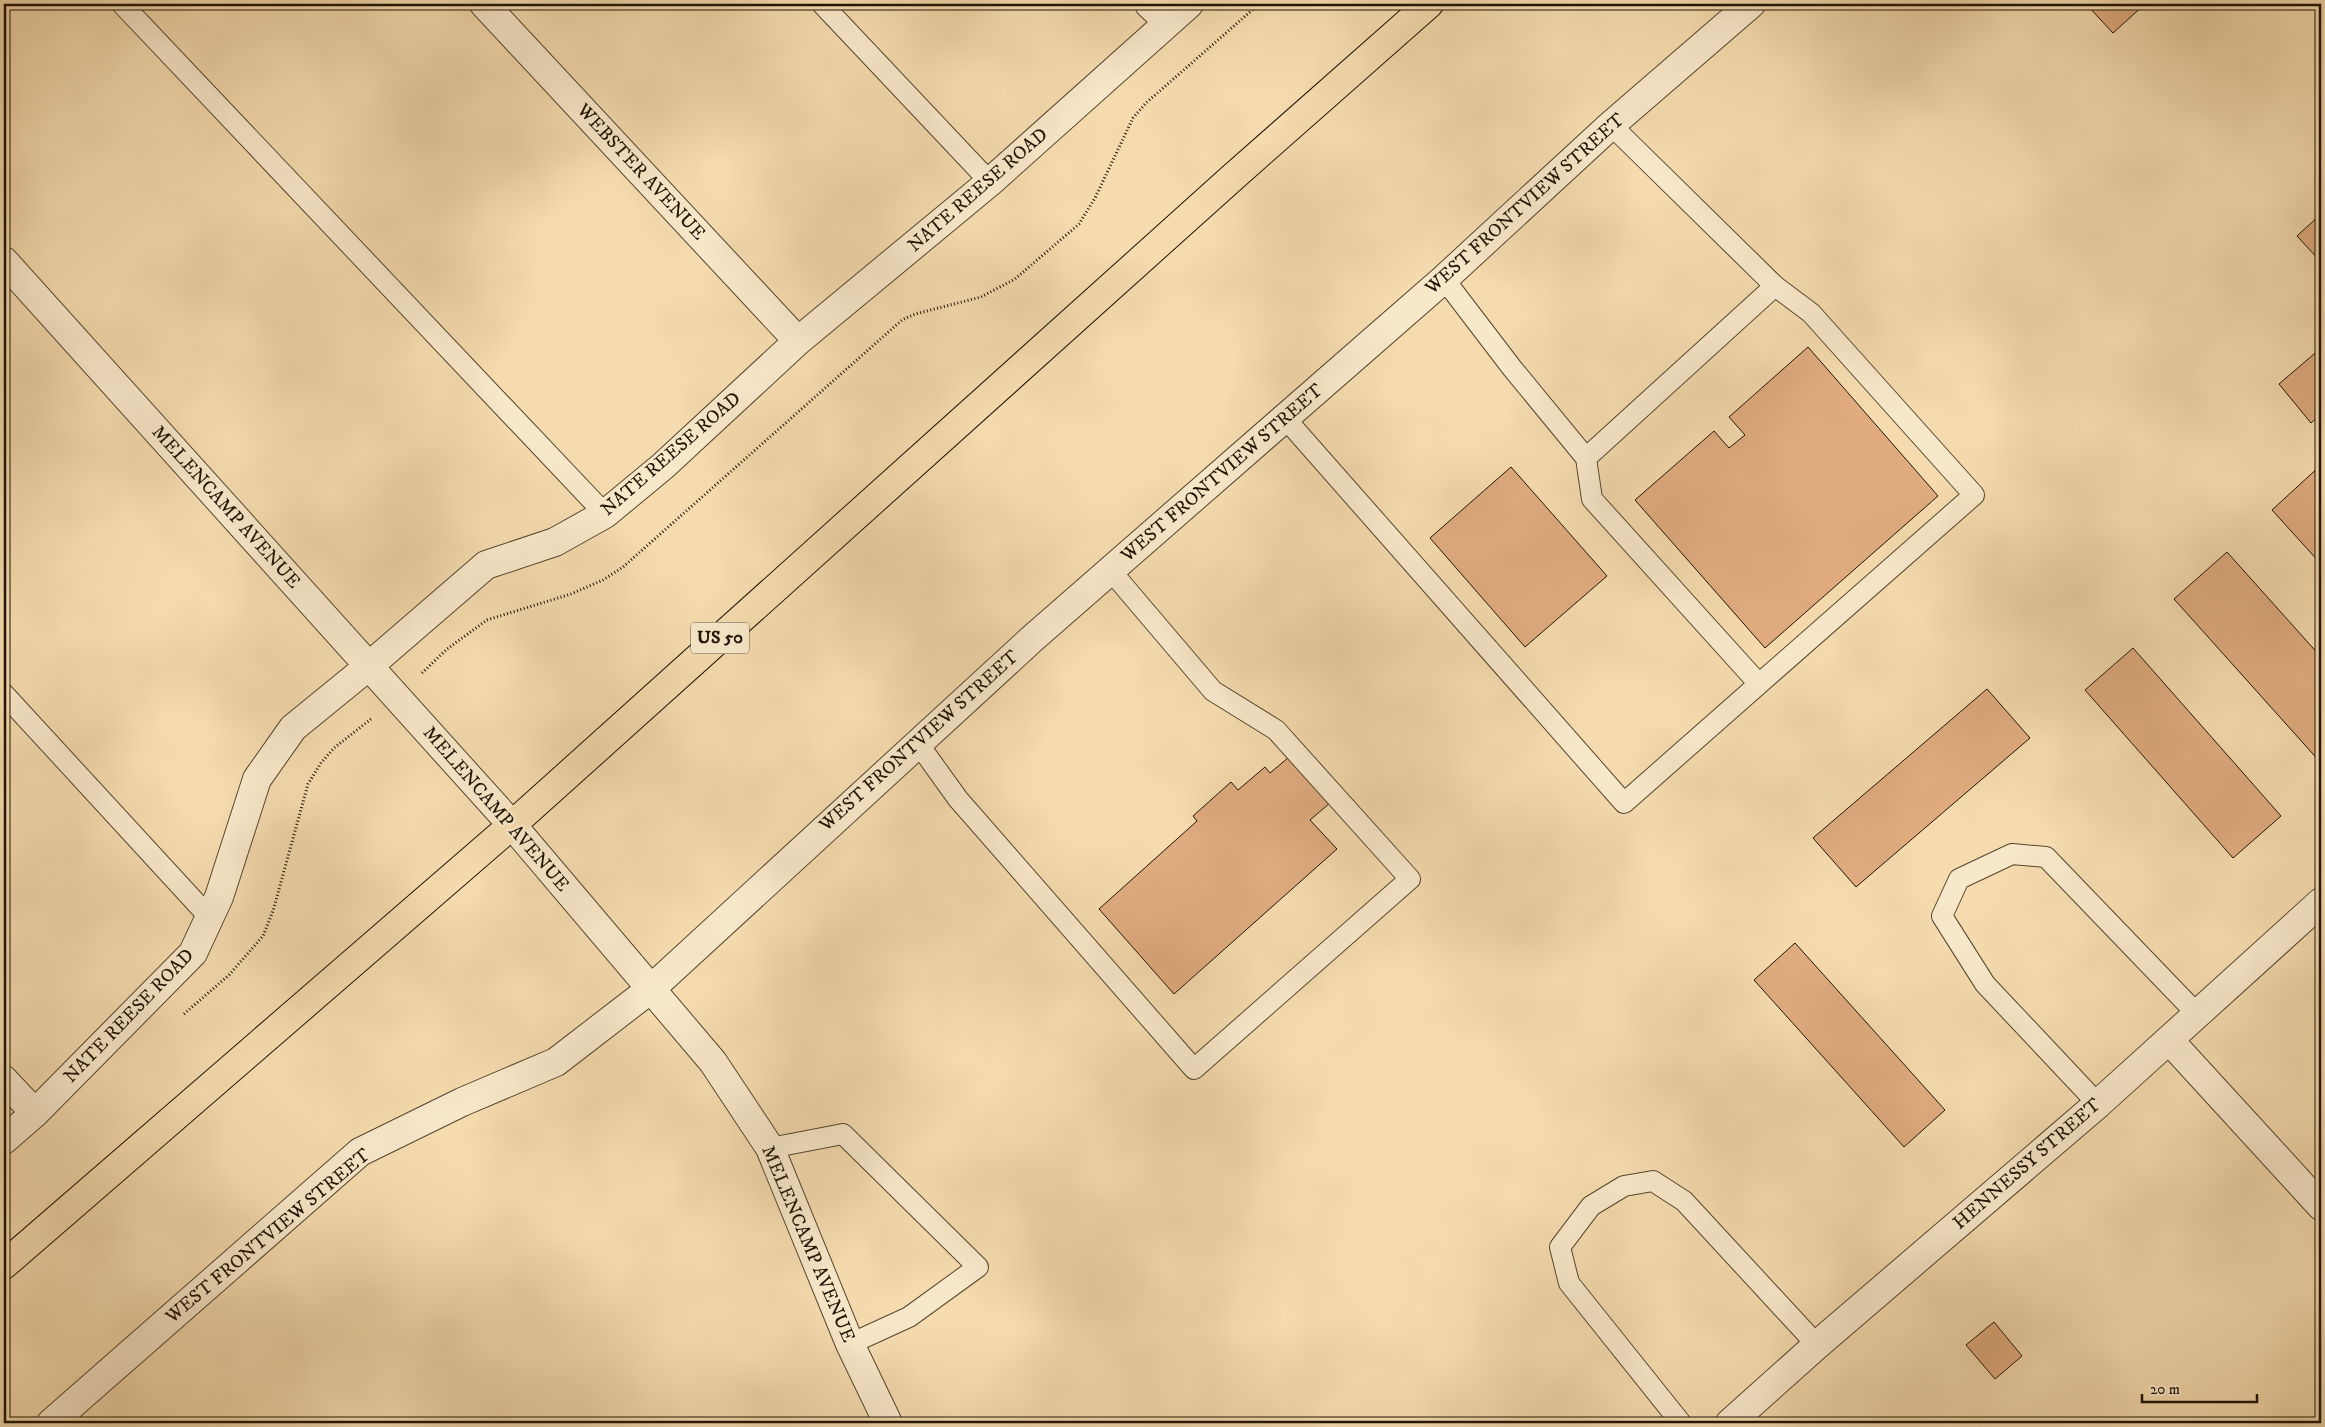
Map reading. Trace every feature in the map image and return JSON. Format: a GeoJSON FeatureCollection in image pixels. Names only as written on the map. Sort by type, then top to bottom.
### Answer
{"type":"FeatureCollection","features":[{"type":"Feature","properties":{"kind":"highway","name":"US 50"},"geometry":{"type":"LineString","coordinates":[[4,1265],[512,825],[1218,190],[1429,4]]}},
{"type":"Feature","properties":{"kind":"street","name":"WEBSTER AVENUE"},"geometry":{"type":"LineString","coordinates":[[484,4],[798,341]]}},
{"type":"Feature","properties":{"kind":"street","name":"NATE REESE ROAD"},"geometry":{"type":"LineString","coordinates":[[4,1140],[35,1113],[193,953],[219,897],[257,779],[293,728],[369,666],[486,565],[555,542],[605,514],[662,466],[798,341],[990,182],[1159,13],[1189,4]]}},
{"type":"Feature","properties":{"kind":"street","name":"WEST FRONTVIEW STREET"},"geometry":{"type":"LineString","coordinates":[[51,1423],[360,1152],[462,1102],[556,1062],[652,988],[917,742],[1444,278],[1611,125],[1751,4]]}},
{"type":"Feature","properties":{"kind":"street","name":"MELENCAMP AVENUE"},"geometry":{"type":"LineString","coordinates":[[4,261],[512,825],[713,1062],[770,1148],[850,1344],[888,1423]]}},
{"type":"Feature","properties":{"kind":"street","name":"HENNESSY STREET"},"geometry":{"type":"LineString","coordinates":[[1730,1423],[1817,1344],[2098,1104],[2321,902]]}},
{"type":"Feature","properties":{"kind":"street"},"geometry":{"type":"LineString","coordinates":[[2169,1040],[2321,1206]]}},
{"type":"Feature","properties":{"kind":"street"},"geometry":{"type":"LineString","coordinates":[[4,1080],[35,1113]]}},
{"type":"Feature","properties":{"kind":"lane"},"geometry":{"type":"LineString","coordinates":[[122,4],[605,514]]}},
{"type":"Feature","properties":{"kind":"lane"},"geometry":{"type":"LineString","coordinates":[[822,4],[990,182]]}},
{"type":"Feature","properties":{"kind":"lane"},"geometry":{"type":"LineString","coordinates":[[1284,418],[1624,803],[1974,495],[1811,313],[1776,286],[1611,125]]}},
{"type":"Feature","properties":{"kind":"lane"},"geometry":{"type":"LineString","coordinates":[[1444,278],[1512,368],[1586,458],[1592,499],[1759,684]]}},
{"type":"Feature","properties":{"kind":"lane"},"geometry":{"type":"LineString","coordinates":[[1586,458],[1776,286]]}},
{"type":"Feature","properties":{"kind":"lane"},"geometry":{"type":"LineString","coordinates":[[917,742],[958,799],[1194,1069],[1410,879],[1276,730],[1213,691],[1111,571]]}},
{"type":"Feature","properties":{"kind":"lane"},"geometry":{"type":"LineString","coordinates":[[4,694],[210,918]]}},
{"type":"Feature","properties":{"kind":"lane"},"geometry":{"type":"LineString","coordinates":[[2098,1104],[1985,984],[1942,916],[1959,879],[2012,854],[2046,857],[2196,1014]]}},
{"type":"Feature","properties":{"kind":"lane"},"geometry":{"type":"LineString","coordinates":[[770,1148],[843,1134],[978,1267],[909,1317],[850,1344]]}},
{"type":"Feature","properties":{"kind":"lane"},"geometry":{"type":"LineString","coordinates":[[1681,1423],[1569,1283],[1560,1247],[1591,1206],[1624,1186],[1653,1181],[1684,1201],[1817,1344]]}},
{"type":"Feature","properties":{"kind":"path"},"geometry":{"type":"LineString","coordinates":[[178,1019],[229,975],[263,936],[273,911],[308,784],[321,763],[334,748],[396,696],[447,649],[487,620],[571,594],[602,580],[623,566],[902,320],[915,314],[981,297],[1015,278],[1079,224],[1095,198],[1123,135],[1146,104],[1259,4]]}},
{"type":"Feature","properties":{"kind":"building"},"geometry":{"type":"Polygon","coordinates":[[[2086,4],[2145,4],[2113,33],[2086,4]]]}},
{"type":"Feature","properties":{"kind":"building"},"geometry":{"type":"Polygon","coordinates":[[[2321,214],[2321,262],[2297,236],[2321,214]]]}},
{"type":"Feature","properties":{"kind":"building"},"geometry":{"type":"Polygon","coordinates":[[[1808,347],[1938,496],[1765,648],[1635,500],[1714,431],[1729,448],[1745,435],[1729,417],[1808,347]]]}},
{"type":"Feature","properties":{"kind":"building"},"geometry":{"type":"Polygon","coordinates":[[[2321,348],[2321,414],[2311,423],[2279,384],[2321,348]]]}},
{"type":"Feature","properties":{"kind":"building"},"geometry":{"type":"Polygon","coordinates":[[[2321,465],[2321,564],[2272,510],[2321,465]]]}},
{"type":"Feature","properties":{"kind":"building"},"geometry":{"type":"Polygon","coordinates":[[[1511,467],[1607,576],[1525,647],[1430,538],[1511,467]]]}},
{"type":"Feature","properties":{"kind":"building"},"geometry":{"type":"Polygon","coordinates":[[[2227,552],[2321,657],[2321,763],[2174,599],[2227,552]]]}},
{"type":"Feature","properties":{"kind":"building"},"geometry":{"type":"Polygon","coordinates":[[[2133,648],[2281,816],[2233,858],[2085,690],[2133,648]]]}},
{"type":"Feature","properties":{"kind":"building"},"geometry":{"type":"Polygon","coordinates":[[[1987,689],[2030,738],[1856,887],[1813,838],[1987,689]]]}},
{"type":"Feature","properties":{"kind":"building"},"geometry":{"type":"Polygon","coordinates":[[[1289,757],[1330,803],[1310,820],[1337,849],[1174,994],[1099,909],[1197,821],[1193,816],[1231,782],[1238,790],[1265,767],[1270,773],[1289,757]]]}},
{"type":"Feature","properties":{"kind":"building"},"geometry":{"type":"Polygon","coordinates":[[[1795,943],[1945,1110],[1904,1147],[1754,980],[1795,943]]]}},
{"type":"Feature","properties":{"kind":"building"},"geometry":{"type":"Polygon","coordinates":[[[1994,1322],[2022,1356],[1995,1379],[1966,1345],[1994,1322]]]}}]}
